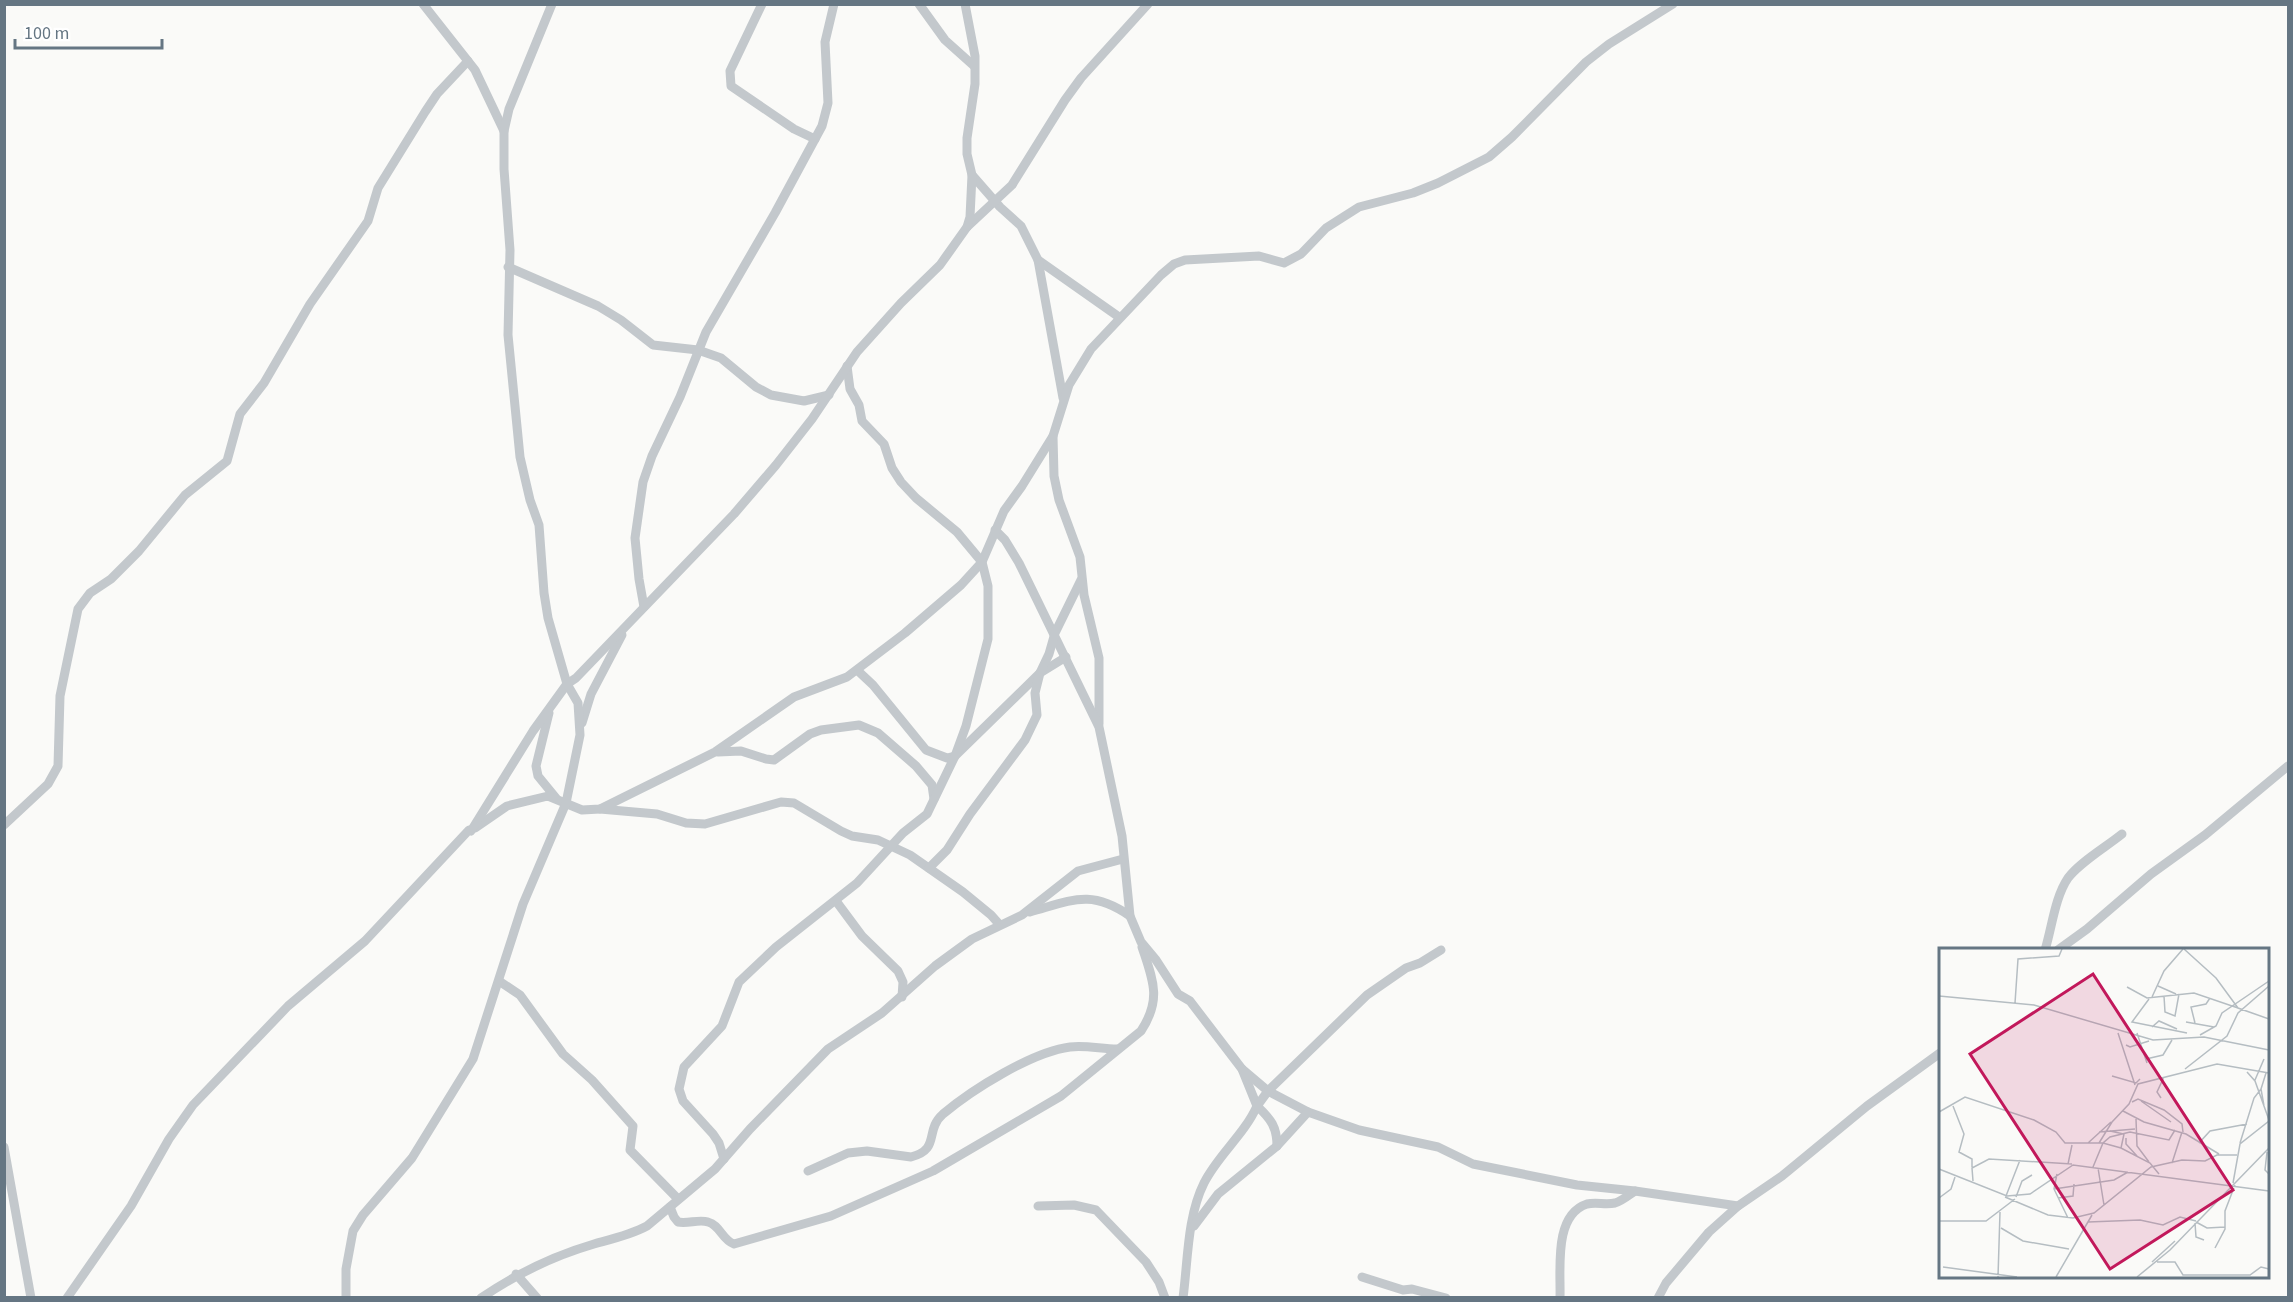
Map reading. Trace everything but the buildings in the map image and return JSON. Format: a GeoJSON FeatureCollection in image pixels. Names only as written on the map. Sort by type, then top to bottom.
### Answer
{"type":"FeatureCollection","features":[{"type":"Feature","properties":{"kind":"street"},"geometry":{"type":"LineString","coordinates":[[423,4],[480,78],[504,131]]}},
{"type":"Feature","properties":{"kind":"street"},"geometry":{"type":"LineString","coordinates":[[552,4],[509,109],[504,131],[510,250],[508,347],[520,457],[530,500],[539,525],[548,618],[567,684],[578,703],[580,731]]}},
{"type":"Feature","properties":{"kind":"street"},"geometry":{"type":"LineString","coordinates":[[762,4],[732,66],[729,77],[731,86],[794,129],[815,139]]}},
{"type":"Feature","properties":{"kind":"street"},"geometry":{"type":"LineString","coordinates":[[644,607],[635,538],[639,501],[652,456],[680,397],[698,350],[732,284],[775,213],[822,126],[828,103],[825,42],[834,4]]}},
{"type":"Feature","properties":{"kind":"street"},"geometry":{"type":"LineString","coordinates":[[919,4],[945,40],[974,66]]}},
{"type":"Feature","properties":{"kind":"street"},"geometry":{"type":"LineString","coordinates":[[965,4],[975,56],[975,84],[967,154],[972,175],[970,217],[967,227]]}},
{"type":"Feature","properties":{"kind":"street"},"geometry":{"type":"LineString","coordinates":[[471,831],[533,731],[567,684],[576,678],[755,490],[794,444],[847,366],[902,303],[940,265],[967,227],[1012,185],[1038,141],[1076,85],[1148,4]]}},
{"type":"Feature","properties":{"kind":"street"},"geometry":{"type":"LineString","coordinates":[[600,809],[715,752],[748,730],[779,705],[794,697],[832,684],[857,670],[961,585],[982,562],[1004,511],[1053,436],[1064,400],[1084,360],[1119,317],[1174,264],[1185,260],[1259,256],[1284,263],[1301,254],[1326,228],[1359,207],[1413,193],[1489,157],[1597,53],[1673,4]]}},
{"type":"Feature","properties":{"kind":"street"},"geometry":{"type":"LineString","coordinates":[[4,825],[48,784],[58,766],[60,696],[78,609],[90,593],[111,579],[139,551],[185,495],[227,461],[240,414],[264,383],[310,304],[368,221],[375,195],[386,173],[436,94],[468,61]]}},
{"type":"Feature","properties":{"kind":"street"},"geometry":{"type":"LineString","coordinates":[[972,175],[1021,226],[1038,260],[1064,400]]}},
{"type":"Feature","properties":{"kind":"street"},"geometry":{"type":"LineString","coordinates":[[1038,260],[1119,317]]}},
{"type":"Feature","properties":{"kind":"street"},"geometry":{"type":"LineString","coordinates":[[508,267],[598,306],[621,320],[653,345],[698,350],[728,362],[756,387],[771,395],[804,401],[829,395]]}},
{"type":"Feature","properties":{"kind":"street"},"geometry":{"type":"LineString","coordinates":[[724,1159],[713,1134],[683,1101],[679,1089],[684,1067],[722,1026],[739,982],[776,947],[836,901],[880,860],[907,828],[922,819],[934,801],[955,756],[969,715],[988,639],[988,586],[982,562],[957,532],[916,498],[892,468],[884,444],[862,421],[859,405],[850,389],[847,366]]}},
{"type":"Feature","properties":{"kind":"street"},"geometry":{"type":"LineString","coordinates":[[499,981],[520,995],[563,1054],[584,1072],[629,1121],[633,1130],[629,1144],[630,1150],[674,1203],[674,1217],[678,1222],[709,1222],[721,1232],[727,1241],[734,1244],[831,1216],[933,1171],[965,1150],[1022,1120],[1060,1096],[1141,1031],[1149,1019],[1155,994],[1154,984],[1130,916],[1122,836],[1099,727],[1099,658],[1082,580],[1077,543],[1059,500],[1054,476],[1053,436]]}},
{"type":"Feature","properties":{"kind":"street"},"geometry":{"type":"LineString","coordinates":[[995,530],[1005,540],[1019,563],[1099,727]]}},
{"type":"Feature","properties":{"kind":"street"},"geometry":{"type":"LineString","coordinates":[[929,868],[947,850],[970,814],[1025,740],[1037,715],[1035,693],[1040,673],[1055,633],[1082,580]]}},
{"type":"Feature","properties":{"kind":"street"},"geometry":{"type":"LineString","coordinates":[[346,1298],[346,1269],[353,1231],[363,1215],[412,1158],[468,1069],[482,1035],[490,1002],[530,885],[566,803],[580,731],[591,694],[628,624]]}},
{"type":"Feature","properties":{"kind":"street"},"geometry":{"type":"LineString","coordinates":[[857,670],[873,685],[926,750],[941,758],[947,758],[955,756],[1040,673],[1066,657]]}},
{"type":"Feature","properties":{"kind":"street"},"geometry":{"type":"LineString","coordinates":[[552,706],[536,766],[538,776],[556,798]]}},
{"type":"Feature","properties":{"kind":"street"},"geometry":{"type":"LineString","coordinates":[[715,752],[741,750],[774,760],[810,734],[821,730],[859,725],[878,733],[916,766],[932,785],[934,801]]}},
{"type":"Feature","properties":{"kind":"street"},"geometry":{"type":"LineString","coordinates":[[2061,948],[2289,766]]}},
{"type":"Feature","properties":{"kind":"street"},"geometry":{"type":"LineString","coordinates":[[67,1298],[131,1206],[169,1139],[193,1105],[288,1006],[365,941],[469,830],[471,831],[507,806],[548,796],[582,810],[600,809],[657,814],[686,823],[705,824],[788,801],[819,816],[841,831],[891,846],[929,868],[979,904],[999,924]]}},
{"type":"Feature","properties":{"kind":"street"},"geometry":{"type":"LineString","coordinates":[[2046,948],[2066,882],[2076,870],[2122,834]]}},
{"type":"Feature","properties":{"kind":"street"},"geometry":{"type":"LineString","coordinates":[[1022,915],[1078,871],[1123,859]]}},
{"type":"Feature","properties":{"kind":"street"},"geometry":{"type":"LineString","coordinates":[[481,1298],[516,1274],[594,1244],[634,1233],[652,1222],[709,1175],[828,1049],[882,1013],[955,951],[999,924],[1022,915],[1081,899],[1093,898],[1112,905],[1130,916]]}},
{"type":"Feature","properties":{"kind":"street"},"geometry":{"type":"LineString","coordinates":[[836,901],[862,936],[898,971],[903,982],[902,997]]}},
{"type":"Feature","properties":{"kind":"street"},"geometry":{"type":"LineString","coordinates":[[1140,942],[1156,960],[1178,994],[1190,1001],[1242,1069],[1269,1091],[1308,1112],[1359,1130],[1438,1147],[1483,1167],[1577,1185],[1737,1206]]}},
{"type":"Feature","properties":{"kind":"street"},"geometry":{"type":"LineString","coordinates":[[1183,1298],[1191,1231],[1198,1199],[1205,1182],[1251,1120],[1257,1106],[1269,1091],[1367,995],[1406,968],[1420,963],[1441,950]]}},
{"type":"Feature","properties":{"kind":"street"},"geometry":{"type":"LineString","coordinates":[[808,1171],[848,1153],[873,1150],[901,1156],[917,1155],[929,1145],[934,1122],[1011,1070],[1035,1058],[1071,1047],[1117,1049]]}},
{"type":"Feature","properties":{"kind":"street"},"geometry":{"type":"LineString","coordinates":[[1658,1298],[1666,1283],[1709,1232],[1737,1206],[1782,1176],[1867,1106],[1939,1054]]}},
{"type":"Feature","properties":{"kind":"street"},"geometry":{"type":"LineString","coordinates":[[1242,1069],[1257,1106],[1274,1124],[1277,1146]]}},
{"type":"Feature","properties":{"kind":"street"},"geometry":{"type":"LineString","coordinates":[[1191,1231],[1218,1194],[1277,1146],[1308,1112]]}},
{"type":"Feature","properties":{"kind":"street"},"geometry":{"type":"LineString","coordinates":[[4,1147],[31,1298]]}},
{"type":"Feature","properties":{"kind":"street"},"geometry":{"type":"LineString","coordinates":[[1560,1298],[1561,1243],[1565,1228],[1573,1216],[1584,1205],[1615,1203],[1635,1191]]}},
{"type":"Feature","properties":{"kind":"street"},"geometry":{"type":"LineString","coordinates":[[1038,1206],[1074,1205],[1096,1210],[1146,1262],[1159,1282],[1165,1298]]}},
{"type":"Feature","properties":{"kind":"street"},"geometry":{"type":"LineString","coordinates":[[516,1274],[537,1298]]}},
{"type":"Feature","properties":{"kind":"street"},"geometry":{"type":"LineString","coordinates":[[1362,1277],[1400,1294],[1412,1289],[1446,1298]]}}]}
